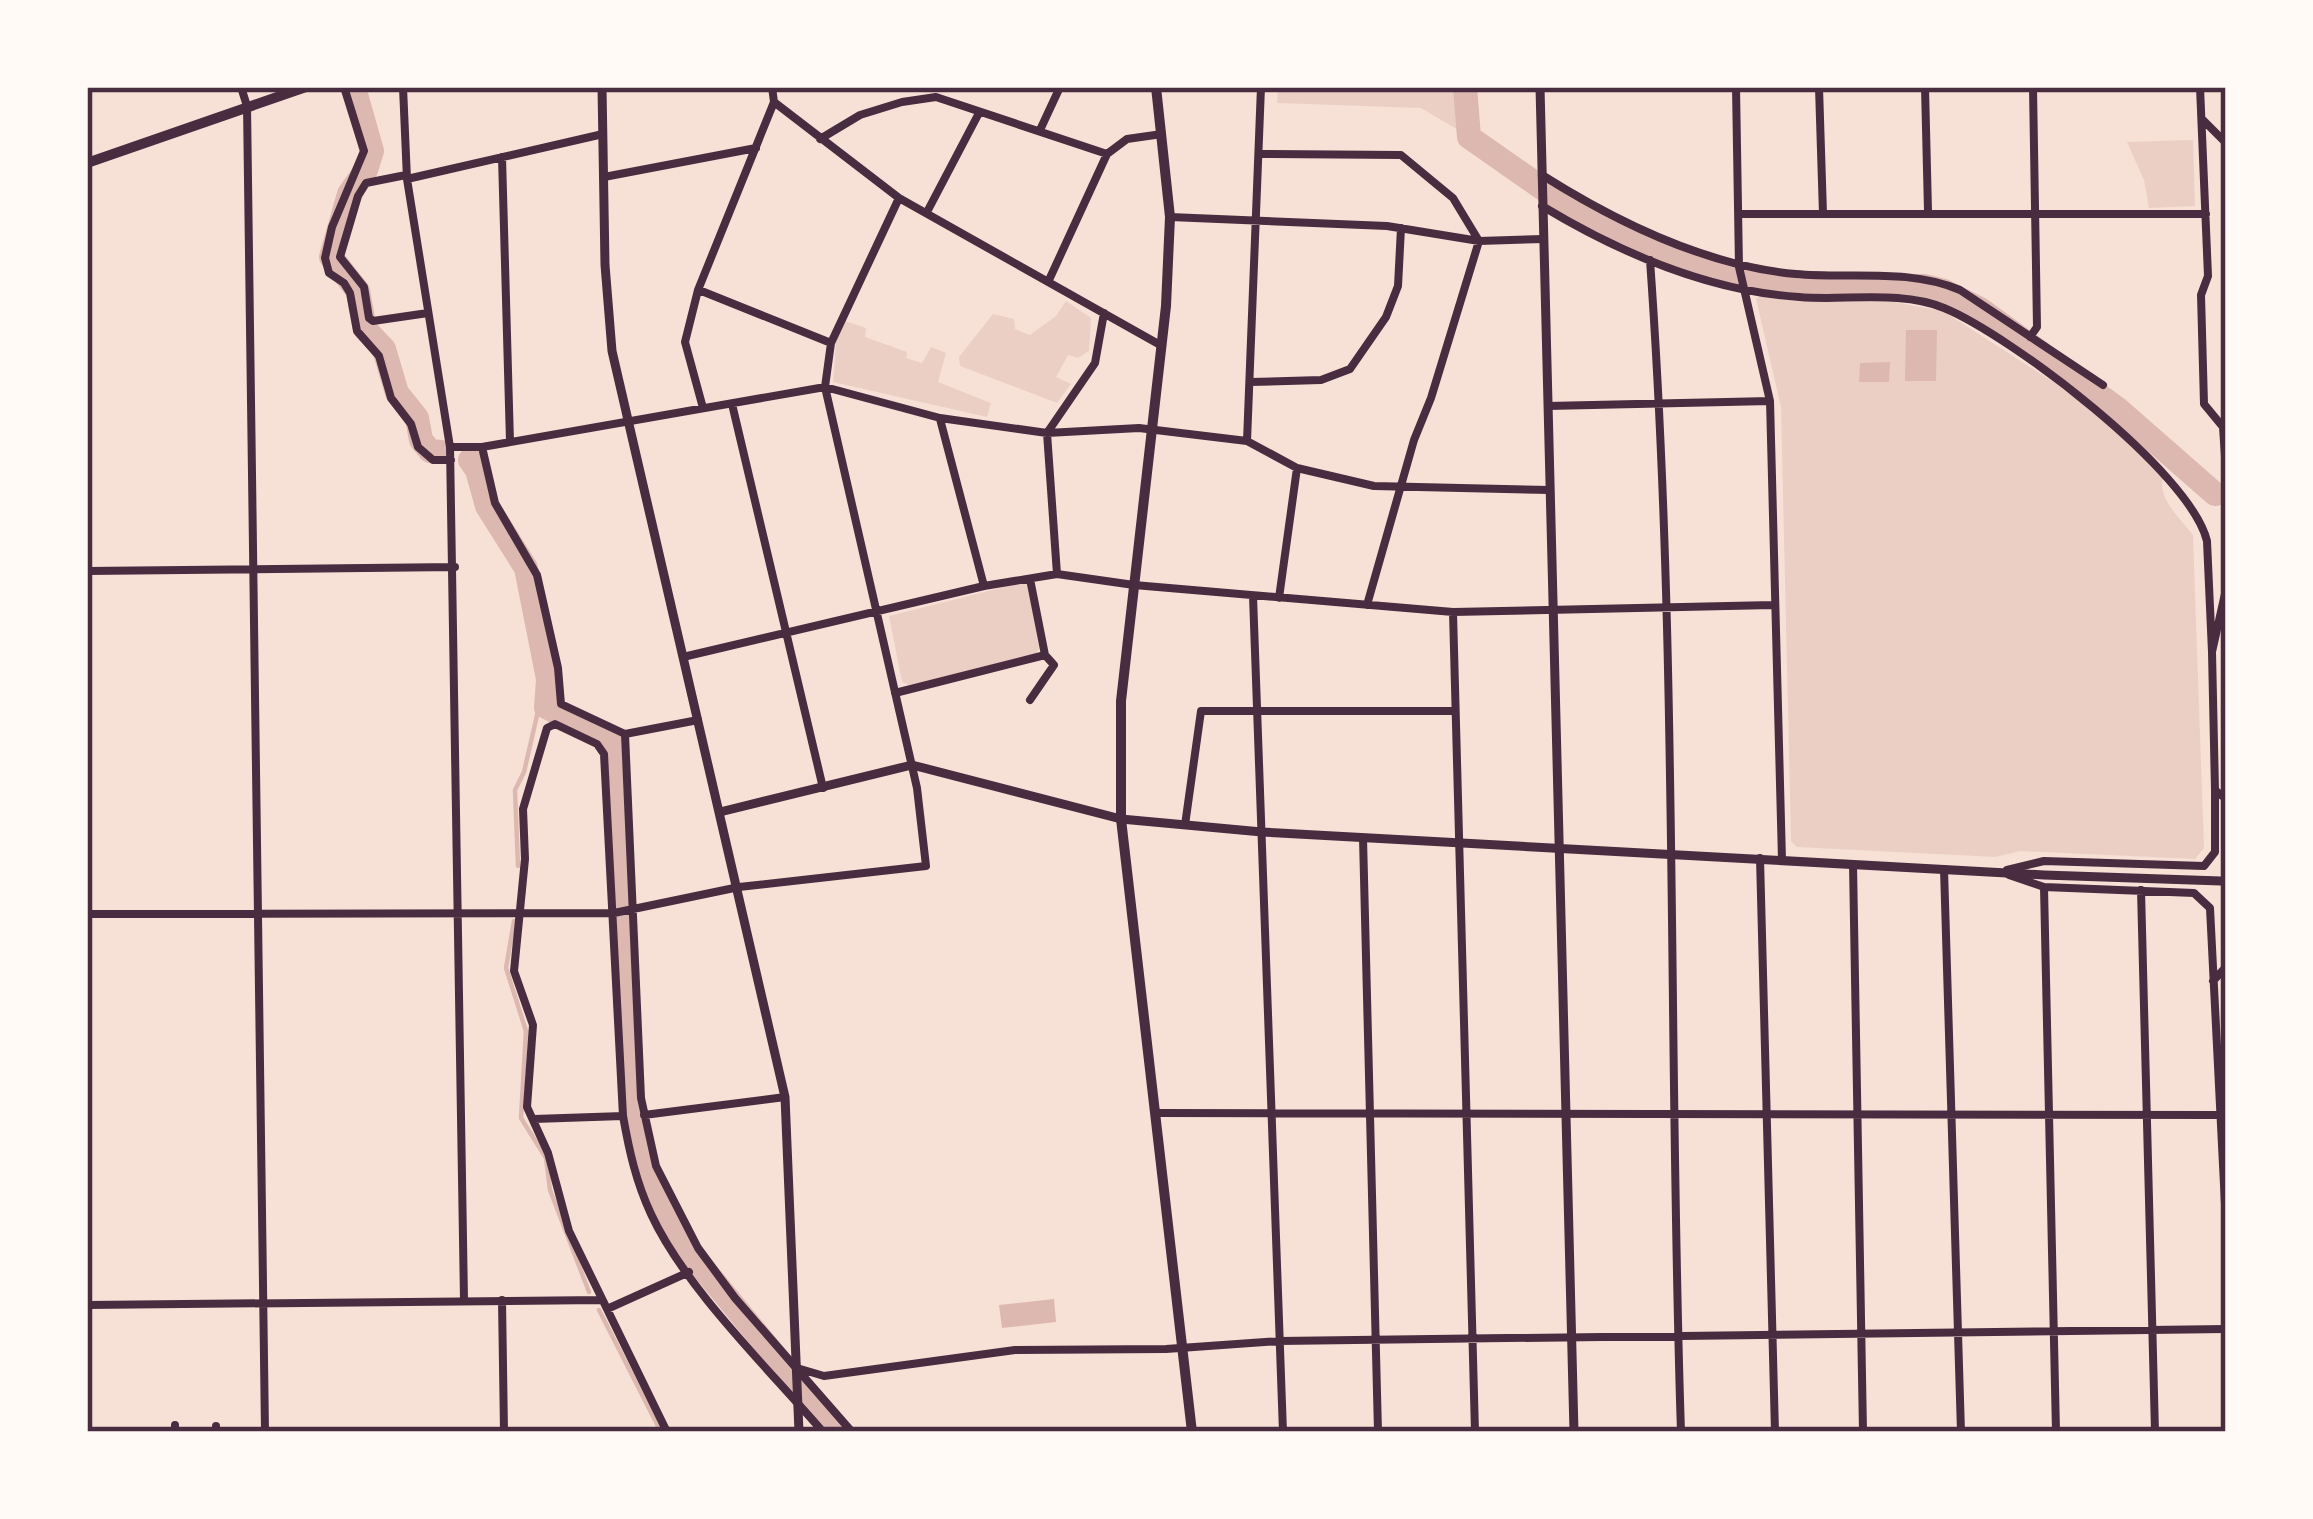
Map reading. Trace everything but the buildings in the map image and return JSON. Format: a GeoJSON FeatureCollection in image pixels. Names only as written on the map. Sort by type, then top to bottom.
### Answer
{"type":"FeatureCollection","features":[{"type":"Feature","properties":{"kind":"main road"},"geometry":{"type":"LineString","coordinates":[[87,164],[306,87]]}},
{"type":"Feature","properties":{"kind":"main road"},"geometry":{"type":"LineString","coordinates":[[1156,87],[1170,217],[1162,346],[1121,701],[1121,819],[1192,1432]]}},
{"type":"Feature","properties":{"kind":"street"},"geometry":{"type":"LineString","coordinates":[[241,87],[247,106],[266,1432]]}},
{"type":"Feature","properties":{"kind":"street"},"geometry":{"type":"LineString","coordinates":[[344,87],[364,151],[332,227],[325,258],[329,273],[350,293],[357,332],[379,356],[391,398],[411,424],[418,447],[433,460],[451,460]]}},
{"type":"Feature","properties":{"kind":"street"},"geometry":{"type":"LineString","coordinates":[[404,87],[406,177],[451,460],[464,1300]]}},
{"type":"Feature","properties":{"kind":"street"},"geometry":{"type":"LineString","coordinates":[[602,87],[612,351],[785,1096],[799,1432]]}},
{"type":"Feature","properties":{"kind":"street"},"geometry":{"type":"LineString","coordinates":[[704,408],[685,342],[698,290],[774,102],[772,87]]}},
{"type":"Feature","properties":{"kind":"street"},"geometry":{"type":"LineString","coordinates":[[1040,130],[1060,87]]}},
{"type":"Feature","properties":{"kind":"street"},"geometry":{"type":"LineString","coordinates":[[1247,441],[1261,87]]}},
{"type":"Feature","properties":{"kind":"street"},"geometry":{"type":"LineString","coordinates":[[1540,87],[1574,1432]]}},
{"type":"Feature","properties":{"kind":"street"},"geometry":{"type":"LineString","coordinates":[[1736,87],[1739,267],[1770,401],[1782,860]]}},
{"type":"Feature","properties":{"kind":"street"},"geometry":{"type":"LineString","coordinates":[[1819,87],[1823,214]]}},
{"type":"Feature","properties":{"kind":"street"},"geometry":{"type":"LineString","coordinates":[[1925,87],[1928,212]]}},
{"type":"Feature","properties":{"kind":"street"},"geometry":{"type":"LineString","coordinates":[[2030,337],[2037,327],[2032,87]]}},
{"type":"Feature","properties":{"kind":"street"},"geometry":{"type":"LineString","coordinates":[[2200,87],[2208,276],[2201,296],[2204,404],[2223,428],[2226,471]]}},
{"type":"Feature","properties":{"kind":"street"},"geometry":{"type":"LineString","coordinates":[[820,139],[860,115],[935,92],[979,113],[1107,154]]}},
{"type":"Feature","properties":{"kind":"street"},"geometry":{"type":"LineString","coordinates":[[774,102],[899,198],[1162,346]]}},
{"type":"Feature","properties":{"kind":"street"},"geometry":{"type":"LineString","coordinates":[[926,213],[979,113]]}},
{"type":"Feature","properties":{"kind":"street"},"geometry":{"type":"LineString","coordinates":[[2201,118],[2226,143]]}},
{"type":"Feature","properties":{"kind":"street"},"geometry":{"type":"LineString","coordinates":[[428,313],[369,318],[364,287],[340,257],[366,183],[603,134]]}},
{"type":"Feature","properties":{"kind":"street"},"geometry":{"type":"LineString","coordinates":[[1049,280],[1107,154],[1127,139],[1162,134]]}},
{"type":"Feature","properties":{"kind":"street"},"geometry":{"type":"LineString","coordinates":[[604,177],[757,148]]}},
{"type":"Feature","properties":{"kind":"street"},"geometry":{"type":"LineString","coordinates":[[1258,154],[1401,155],[1453,198],[1479,242],[1414,440],[1367,605]]}},
{"type":"Feature","properties":{"kind":"street"},"geometry":{"type":"LineString","coordinates":[[502,157],[510,442]]}},
{"type":"Feature","properties":{"kind":"street"},"geometry":{"type":"LineString","coordinates":[[1542,175],[1595,209],[1739,267],[1819,276],[1904,276],[1942,283],[2103,385]]}},
{"type":"Feature","properties":{"kind":"street"},"geometry":{"type":"LineString","coordinates":[[87,914],[623,912],[739,887],[926,866],[912,765],[825,387],[831,343],[899,198]]}},
{"type":"Feature","properties":{"kind":"street"},"geometry":{"type":"LineString","coordinates":[[1543,206],[1587,233],[1650,260],[1744,292],[1802,298],[1914,299],[1945,308],[2078,392],[2167,480],[2203,527],[2212,652],[2215,852],[2204,866],[2044,861],[2000,872]]}},
{"type":"Feature","properties":{"kind":"street"},"geometry":{"type":"LineString","coordinates":[[1739,214],[2206,214]]}},
{"type":"Feature","properties":{"kind":"street"},"geometry":{"type":"LineString","coordinates":[[1170,217],[1401,228],[1479,242],[1544,239]]}},
{"type":"Feature","properties":{"kind":"street"},"geometry":{"type":"LineString","coordinates":[[1250,382],[1321,380],[1350,369],[1392,302],[1401,228]]}},
{"type":"Feature","properties":{"kind":"street"},"geometry":{"type":"LineString","coordinates":[[1650,260],[1667,608],[1681,1432]]}},
{"type":"Feature","properties":{"kind":"street"},"geometry":{"type":"LineString","coordinates":[[698,290],[831,343]]}},
{"type":"Feature","properties":{"kind":"street"},"geometry":{"type":"LineString","coordinates":[[1057,574],[1047,433],[1095,363],[1104,313]]}},
{"type":"Feature","properties":{"kind":"street"},"geometry":{"type":"LineString","coordinates":[[450,447],[482,447],[825,387],[940,418],[1047,433],[1153,430],[1247,441],[1297,468],[1401,489],[1550,490]]}},
{"type":"Feature","properties":{"kind":"street"},"geometry":{"type":"LineString","coordinates":[[1548,406],[1770,401]]}},
{"type":"Feature","properties":{"kind":"street"},"geometry":{"type":"LineString","coordinates":[[732,404],[823,788]]}},
{"type":"Feature","properties":{"kind":"street"},"geometry":{"type":"LineString","coordinates":[[940,418],[983,586]]}},
{"type":"Feature","properties":{"kind":"street"},"geometry":{"type":"LineString","coordinates":[[482,447],[495,503],[537,575],[558,668],[561,704],[625,734],[698,720]]}},
{"type":"Feature","properties":{"kind":"street"},"geometry":{"type":"LineString","coordinates":[[1279,598],[1297,468]]}},
{"type":"Feature","properties":{"kind":"street"},"geometry":{"type":"LineString","coordinates":[[87,571],[454,567]]}},
{"type":"Feature","properties":{"kind":"street"},"geometry":{"type":"LineString","coordinates":[[683,657],[983,586],[1057,574],[1453,612],[1772,605]]}},
{"type":"Feature","properties":{"kind":"street"},"geometry":{"type":"LineString","coordinates":[[1030,579],[1046,655],[1054,665],[1030,700]]}},
{"type":"Feature","properties":{"kind":"street"},"geometry":{"type":"LineString","coordinates":[[2212,652],[2226,589]]}},
{"type":"Feature","properties":{"kind":"street"},"geometry":{"type":"LineString","coordinates":[[1253,596],[1283,1432]]}},
{"type":"Feature","properties":{"kind":"street"},"geometry":{"type":"LineString","coordinates":[[1453,612],[1475,1432]]}},
{"type":"Feature","properties":{"kind":"street"},"geometry":{"type":"LineString","coordinates":[[895,693],[1046,655]]}},
{"type":"Feature","properties":{"kind":"street"},"geometry":{"type":"LineString","coordinates":[[1185,825],[1202,711],[1455,711]]}},
{"type":"Feature","properties":{"kind":"street"},"geometry":{"type":"LineString","coordinates":[[667,1432],[569,1232],[548,1153],[527,1108],[533,1024],[514,971],[521,911],[523,809],[547,728],[555,724],[597,744],[604,754],[644,1115],[656,1166],[698,1248],[851,1432]]}},
{"type":"Feature","properties":{"kind":"street"},"geometry":{"type":"LineString","coordinates":[[625,734],[623,1116],[632,1166],[652,1217],[689,1272],[823,1432]]}},
{"type":"Feature","properties":{"kind":"street"},"geometry":{"type":"LineString","coordinates":[[720,812],[912,765],[1121,819],[1262,832],[2221,881]]}},
{"type":"Feature","properties":{"kind":"street"},"geometry":{"type":"LineString","coordinates":[[2215,790],[2226,799]]}},
{"type":"Feature","properties":{"kind":"street"},"geometry":{"type":"LineString","coordinates":[[1363,838],[1378,1432]]}},
{"type":"Feature","properties":{"kind":"street"},"geometry":{"type":"LineString","coordinates":[[1760,859],[1775,1432]]}},
{"type":"Feature","properties":{"kind":"street"},"geometry":{"type":"LineString","coordinates":[[1853,864],[1863,1432]]}},
{"type":"Feature","properties":{"kind":"street"},"geometry":{"type":"LineString","coordinates":[[1944,868],[1961,1432]]}},
{"type":"Feature","properties":{"kind":"street"},"geometry":{"type":"LineString","coordinates":[[2000,872],[2044,887],[2194,893],[2210,908],[2226,1224]]}},
{"type":"Feature","properties":{"kind":"street"},"geometry":{"type":"LineString","coordinates":[[2044,887],[2056,1432]]}},
{"type":"Feature","properties":{"kind":"street"},"geometry":{"type":"LineString","coordinates":[[2141,890],[2155,1432]]}},
{"type":"Feature","properties":{"kind":"street"},"geometry":{"type":"LineString","coordinates":[[2212,982],[2226,967]]}},
{"type":"Feature","properties":{"kind":"street"},"geometry":{"type":"LineString","coordinates":[[644,1115],[785,1096]]}},
{"type":"Feature","properties":{"kind":"street"},"geometry":{"type":"LineString","coordinates":[[1157,1113],[2219,1114]]}},
{"type":"Feature","properties":{"kind":"street"},"geometry":{"type":"LineString","coordinates":[[533,1119],[623,1116]]}},
{"type":"Feature","properties":{"kind":"street"},"geometry":{"type":"LineString","coordinates":[[607,1310],[689,1272]]}},
{"type":"Feature","properties":{"kind":"street"},"geometry":{"type":"LineString","coordinates":[[502,1300],[504,1432]]}},
{"type":"Feature","properties":{"kind":"street"},"geometry":{"type":"LineString","coordinates":[[87,1305],[601,1300]]}},
{"type":"Feature","properties":{"kind":"street"},"geometry":{"type":"LineString","coordinates":[[797,1371],[824,1376],[1015,1350],[1279,1341],[2226,1329]]}},
{"type":"Feature","properties":{"kind":"shaded area"},"geometry":{"type":"Polygon","coordinates":[[[1278,87],[1458,87],[1460,131],[1421,108],[1277,103],[1278,87]]]}},
{"type":"Feature","properties":{"kind":"shaded area"},"geometry":{"type":"Polygon","coordinates":[[[2193,140],[2195,206],[2149,208],[2144,180],[2127,142],[2193,140]]]}},
{"type":"Feature","properties":{"kind":"shaded area"},"geometry":{"type":"Polygon","coordinates":[[[1756,299],[1802,302],[1894,302],[1943,311],[2097,410],[2163,478],[2167,501],[2193,535],[2204,848],[2195,859],[2020,851],[1995,857],[1797,847],[1791,841],[1781,407],[1756,299]]]}},
{"type":"Feature","properties":{"kind":"shaded area"},"geometry":{"type":"Polygon","coordinates":[[[1066,301],[1091,318],[1089,351],[1078,358],[1068,355],[1056,377],[1071,384],[1057,403],[960,366],[959,357],[993,314],[1014,319],[1015,329],[1030,335],[1056,316],[1066,301]]]}},
{"type":"Feature","properties":{"kind":"shaded area"},"geometry":{"type":"Polygon","coordinates":[[[845,321],[866,328],[865,337],[907,352],[906,358],[922,363],[931,347],[946,353],[938,382],[991,403],[987,417],[833,382],[836,341],[845,321]]]}},
{"type":"Feature","properties":{"kind":"shaded area"},"geometry":{"type":"Polygon","coordinates":[[[1906,330],[1937,330],[1936,381],[1905,381],[1906,330]]]}},
{"type":"Feature","properties":{"kind":"shaded area"},"geometry":{"type":"Polygon","coordinates":[[[1890,362],[1889,382],[1859,382],[1860,363],[1890,362]]]}},
{"type":"Feature","properties":{"kind":"shaded area"},"geometry":{"type":"Polygon","coordinates":[[[1024,582],[1039,649],[1035,655],[909,685],[902,682],[889,616],[1024,582]]]}},
{"type":"Feature","properties":{"kind":"shaded area"},"geometry":{"type":"Polygon","coordinates":[[[1054,1299],[1056,1322],[1002,1328],[999,1305],[1054,1299]]]}},
{"type":"Feature","properties":{"kind":"waterway"},"geometry":{"type":"LineString","coordinates":[[1465,87],[1469,137],[1592,223],[1733,276],[1774,285],[1924,286],[1944,291],[1980,309],[2118,409],[2215,494]]}},
{"type":"Feature","properties":{"kind":"waterway"},"geometry":{"type":"LineString","coordinates":[[357,98],[372,151],[366,170],[349,194],[331,257],[358,291],[365,329],[384,349],[397,393],[417,418],[421,440],[430,451],[441,452]]}},
{"type":"Feature","properties":{"kind":"waterway"},"geometry":{"type":"LineString","coordinates":[[470,460],[487,506],[526,568],[548,679],[546,707],[613,740],[632,1106],[644,1166],[678,1238],[838,1432]]}},
{"type":"Feature","properties":{"kind":"waterway"},"geometry":{"type":"LineString","coordinates":[[518,866],[515,790],[524,772],[538,711],[546,707]]}},
{"type":"Feature","properties":{"kind":"waterway"},"geometry":{"type":"LineString","coordinates":[[514,921],[506,968],[526,1031],[521,1118],[546,1158],[550,1190],[589,1292]]}},
{"type":"Feature","properties":{"kind":"waterway"},"geometry":{"type":"LineString","coordinates":[[599,1310],[661,1432]]}}]}
